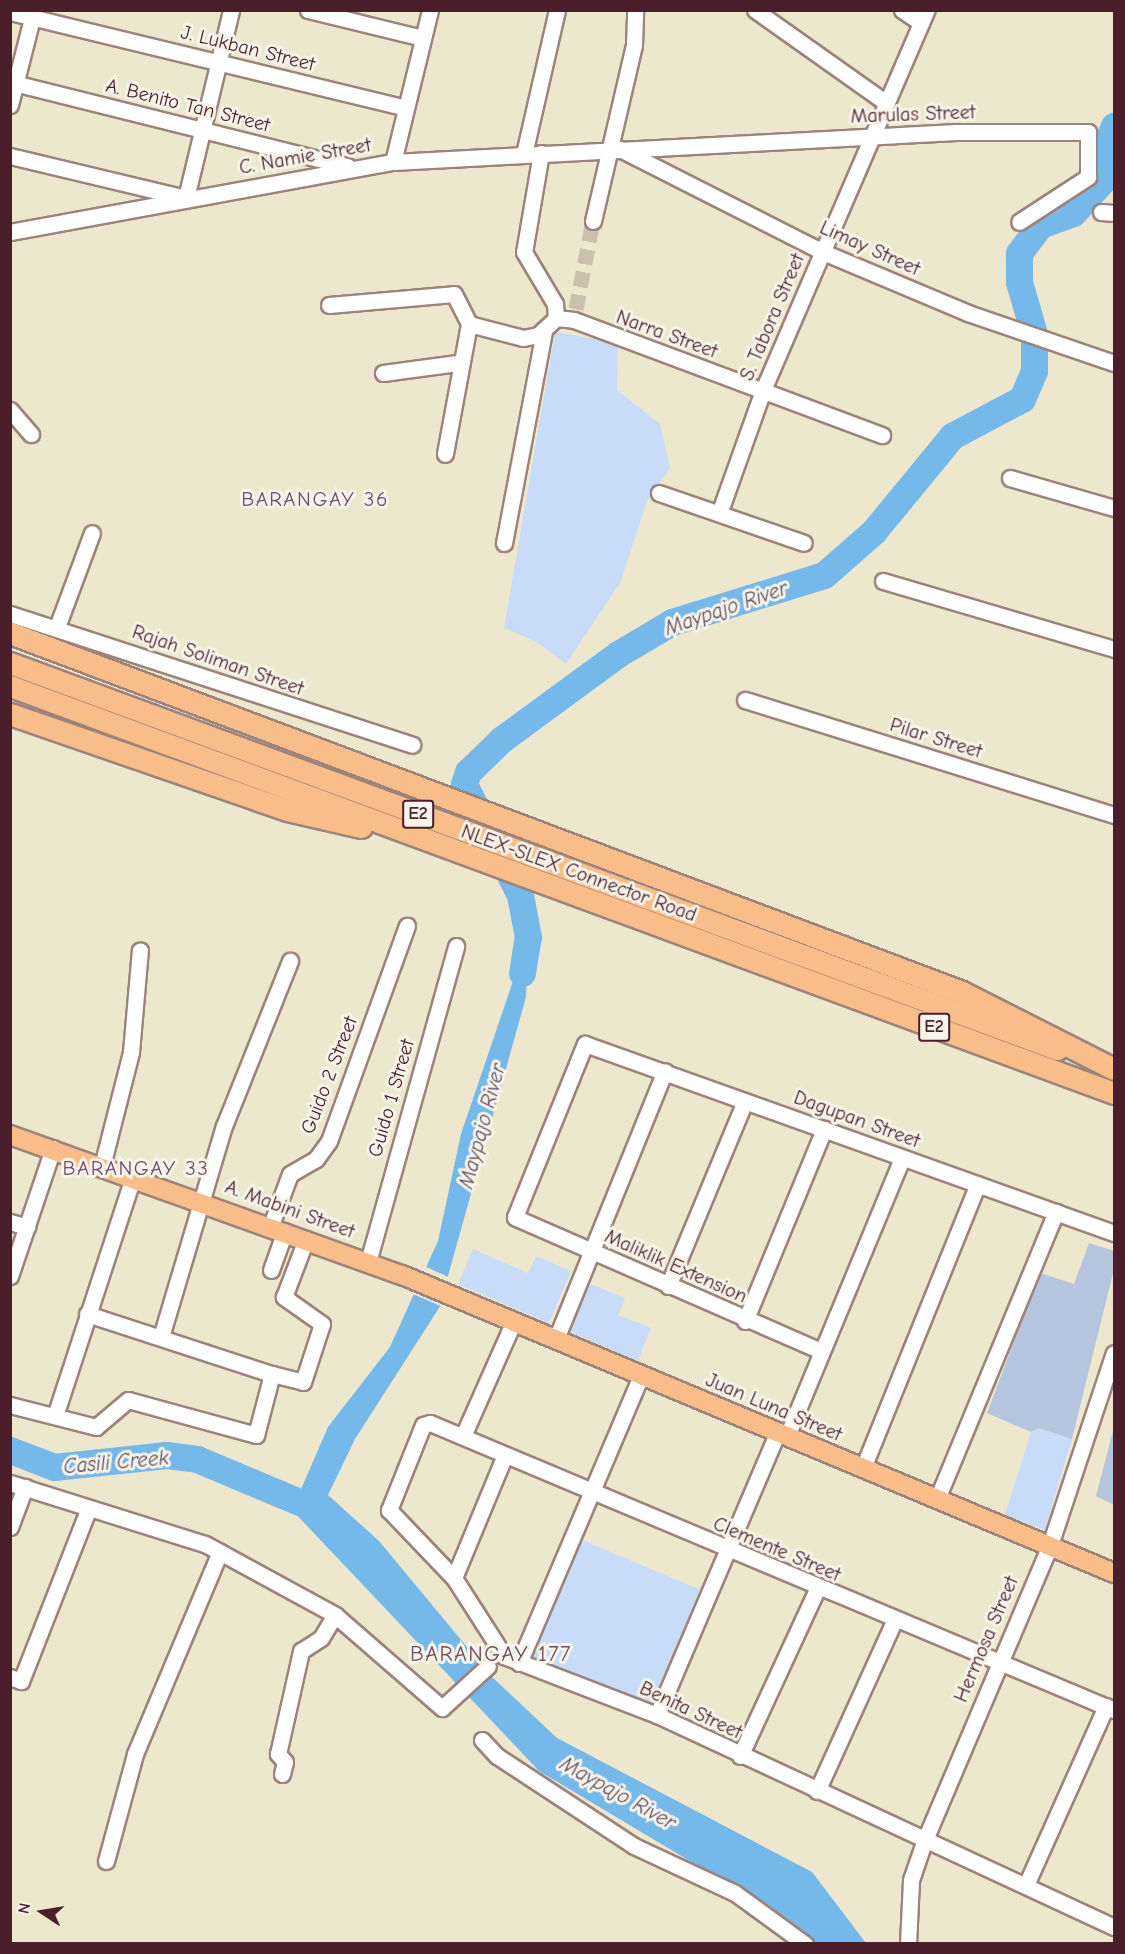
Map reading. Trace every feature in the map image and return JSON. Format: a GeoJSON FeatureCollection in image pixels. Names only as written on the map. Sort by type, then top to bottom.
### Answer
{"type":"FeatureCollection","features":[{"type":"Feature","properties":{"kind":"highway"},"geometry":{"type":"LineString","coordinates":[[10,633],[962,992],[1114,1070]]}},
{"type":"Feature","properties":{"kind":"highway","name":"NLEX-SLEX Connector Road"},"geometry":{"type":"LineString","coordinates":[[10,663],[1114,1070]]}},
{"type":"Feature","properties":{"kind":"highway","name":"NLEX-SLEX Connector Road"},"geometry":{"type":"LineString","coordinates":[[10,686],[1114,1094]]}},
{"type":"Feature","properties":{"kind":"highway"},"geometry":{"type":"LineString","coordinates":[[10,714],[287,810],[421,838]]}},
{"type":"Feature","properties":{"kind":"main road","name":"A. Mabini Street"},"geometry":{"type":"LineString","coordinates":[[10,1135],[53,1148],[278,1228],[417,1282]]}},
{"type":"Feature","properties":{"kind":"main road","name":"Juan Luna Street"},"geometry":{"type":"LineString","coordinates":[[417,1282],[1114,1573]]}},
{"type":"Feature","properties":{"kind":"street"},"geometry":{"type":"LineString","coordinates":[[10,156],[186,198],[231,10]]}},
{"type":"Feature","properties":{"kind":"street"},"geometry":{"type":"LineString","coordinates":[[308,10],[423,38]]}},
{"type":"Feature","properties":{"kind":"street"},"geometry":{"type":"LineString","coordinates":[[393,162],[430,10]]}},
{"type":"Feature","properties":{"kind":"street"},"geometry":{"type":"LineString","coordinates":[[524,154],[557,10]]}},
{"type":"Feature","properties":{"kind":"street"},"geometry":{"type":"LineString","coordinates":[[593,221],[615,148],[634,45],[635,10]]}},
{"type":"Feature","properties":{"kind":"street"},"geometry":{"type":"LineString","coordinates":[[755,10],[885,102]]}},
{"type":"Feature","properties":{"kind":"street"},"geometry":{"type":"LineString","coordinates":[[902,10],[924,17]]}},
{"type":"Feature","properties":{"kind":"street","name":"J. Lukban Street"},"geometry":{"type":"LineString","coordinates":[[10,12],[33,14],[219,63],[406,108]]}},
{"type":"Feature","properties":{"kind":"street"},"geometry":{"type":"LineString","coordinates":[[10,105],[13,83],[33,14]]}},
{"type":"Feature","properties":{"kind":"street","name":"S. Tabora Street"},"geometry":{"type":"LineString","coordinates":[[720,511],[763,390],[885,102],[924,17]]}},
{"type":"Feature","properties":{"kind":"street","name":"A. Benito Tan Street"},"geometry":{"type":"LineString","coordinates":[[13,83],[355,168]]}},
{"type":"Feature","properties":{"kind":"street","name":"Marulas Street"},"geometry":{"type":"LineString","coordinates":[[615,148],[872,137],[1089,133],[1088,177],[1019,222]]}},
{"type":"Feature","properties":{"kind":"street","name":"C. Namie Street"},"geometry":{"type":"LineString","coordinates":[[10,232],[186,198],[393,162],[615,148]]}},
{"type":"Feature","properties":{"kind":"street","name":"Limay Street"},"geometry":{"type":"LineString","coordinates":[[615,148],[823,252],[968,314],[1114,363]]}},
{"type":"Feature","properties":{"kind":"street"},"geometry":{"type":"LineString","coordinates":[[504,543],[544,332],[556,318],[555,304],[524,252],[541,153]]}},
{"type":"Feature","properties":{"kind":"street"},"geometry":{"type":"LineString","coordinates":[[329,304],[454,294],[468,324],[457,363],[445,454]]}},
{"type":"Feature","properties":{"kind":"street","name":"Narra Street"},"geometry":{"type":"LineString","coordinates":[[556,318],[575,315],[882,435]]}},
{"type":"Feature","properties":{"kind":"street"},"geometry":{"type":"LineString","coordinates":[[468,324],[523,338],[544,332]]}},
{"type":"Feature","properties":{"kind":"street"},"geometry":{"type":"LineString","coordinates":[[383,374],[457,363]]}},
{"type":"Feature","properties":{"kind":"street"},"geometry":{"type":"LineString","coordinates":[[10,410],[31,434]]}},
{"type":"Feature","properties":{"kind":"street"},"geometry":{"type":"LineString","coordinates":[[1010,478],[1114,508]]}},
{"type":"Feature","properties":{"kind":"street"},"geometry":{"type":"LineString","coordinates":[[658,493],[720,511],[804,543]]}},
{"type":"Feature","properties":{"kind":"street"},"geometry":{"type":"LineString","coordinates":[[57,627],[92,533]]}},
{"type":"Feature","properties":{"kind":"street"},"geometry":{"type":"LineString","coordinates":[[883,581],[1114,649]]}},
{"type":"Feature","properties":{"kind":"street","name":"Rajah Soliman Street"},"geometry":{"type":"LineString","coordinates":[[10,614],[57,627],[412,745]]}},
{"type":"Feature","properties":{"kind":"street","name":"Pilar Street"},"geometry":{"type":"LineString","coordinates":[[745,700],[1114,815]]}},
{"type":"Feature","properties":{"kind":"street","name":"Guido 2 Street"},"geometry":{"type":"LineString","coordinates":[[271,1270],[290,1174],[316,1159],[329,1141],[407,926]]}},
{"type":"Feature","properties":{"kind":"street","name":"Guido 1 Street"},"geometry":{"type":"LineString","coordinates":[[368,1262],[456,946]]}},
{"type":"Feature","properties":{"kind":"street"},"geometry":{"type":"LineString","coordinates":[[102,1166],[131,1052],[140,950]]}},
{"type":"Feature","properties":{"kind":"street"},"geometry":{"type":"LineString","coordinates":[[161,1337],[204,1202],[224,1126],[290,962]]}},
{"type":"Feature","properties":{"kind":"street","name":"Dagupan Street"},"geometry":{"type":"LineString","coordinates":[[514,1217],[585,1044],[1114,1233]]}},
{"type":"Feature","properties":{"kind":"street"},"geometry":{"type":"LineString","coordinates":[[556,1339],[665,1071]]}},
{"type":"Feature","properties":{"kind":"street"},"geometry":{"type":"LineString","coordinates":[[668,1286],[745,1101]]}},
{"type":"Feature","properties":{"kind":"street"},"geometry":{"type":"LineString","coordinates":[[745,1321],[824,1129]]}},
{"type":"Feature","properties":{"kind":"street"},"geometry":{"type":"LineString","coordinates":[[10,1276],[53,1148]]}},
{"type":"Feature","properties":{"kind":"street"},"geometry":{"type":"LineString","coordinates":[[657,1715],[821,1351],[902,1158]]}},
{"type":"Feature","properties":{"kind":"street"},"geometry":{"type":"LineString","coordinates":[[55,1416],[133,1177]]}},
{"type":"Feature","properties":{"kind":"street"},"geometry":{"type":"LineString","coordinates":[[863,1468],[978,1184]]}},
{"type":"Feature","properties":{"kind":"street"},"geometry":{"type":"LineString","coordinates":[[938,1499],[1056,1212]]}},
{"type":"Feature","properties":{"kind":"street","name":"Maliklik Extension"},"geometry":{"type":"LineString","coordinates":[[514,1217],[745,1321],[821,1351]]}},
{"type":"Feature","properties":{"kind":"street"},"geometry":{"type":"LineString","coordinates":[[10,1222],[27,1227]]}},
{"type":"Feature","properties":{"kind":"street"},"geometry":{"type":"LineString","coordinates":[[87,1314],[303,1382],[322,1324],[284,1297],[306,1239]]}},
{"type":"Feature","properties":{"kind":"street"},"geometry":{"type":"LineString","coordinates":[[463,1436],[514,1321]]}},
{"type":"Feature","properties":{"kind":"street","name":"Hermosa Street"},"geometry":{"type":"LineString","coordinates":[[908,1944],[912,1880],[924,1842],[997,1660],[1050,1545],[1114,1353]]}},
{"type":"Feature","properties":{"kind":"street"},"geometry":{"type":"LineString","coordinates":[[10,1405],[99,1426],[126,1399],[231,1428],[259,1432],[272,1374]]}},
{"type":"Feature","properties":{"kind":"street"},"geometry":{"type":"LineString","coordinates":[[519,1663],[594,1492],[641,1374]]}},
{"type":"Feature","properties":{"kind":"street","name":"Clemente Street"},"geometry":{"type":"LineString","coordinates":[[426,1422],[817,1589],[997,1660],[1110,1708]]}},
{"type":"Feature","properties":{"kind":"street","name":"Benita Street"},"geometry":{"type":"LineString","coordinates":[[426,1422],[389,1510],[454,1578],[504,1656],[657,1715],[924,1842],[1113,1923]]}},
{"type":"Feature","properties":{"kind":"street"},"geometry":{"type":"LineString","coordinates":[[454,1578],[505,1455]]}},
{"type":"Feature","properties":{"kind":"street"},"geometry":{"type":"LineString","coordinates":[[10,1527],[18,1485],[220,1552],[336,1615],[442,1707],[488,1666]]}},
{"type":"Feature","properties":{"kind":"street"},"geometry":{"type":"LineString","coordinates":[[10,1677],[21,1681],[88,1510]]}},
{"type":"Feature","properties":{"kind":"street"},"geometry":{"type":"LineString","coordinates":[[106,1861],[135,1754],[220,1552]]}},
{"type":"Feature","properties":{"kind":"street"},"geometry":{"type":"LineString","coordinates":[[740,1756],[817,1589]]}},
{"type":"Feature","properties":{"kind":"street"},"geometry":{"type":"LineString","coordinates":[[282,1773],[285,1762],[278,1754],[301,1652],[321,1638],[336,1615]]}},
{"type":"Feature","properties":{"kind":"street"},"geometry":{"type":"LineString","coordinates":[[817,1791],[894,1621]]}},
{"type":"Feature","properties":{"kind":"street"},"geometry":{"type":"LineString","coordinates":[[1026,1886],[1110,1708]]}},
{"type":"Feature","properties":{"kind":"street"},"geometry":{"type":"LineString","coordinates":[[482,1740],[497,1756],[634,1846],[735,1893],[805,1944]]}},
{"type":"Feature","properties":{"kind":"shaded area"},"geometry":{"type":"Polygon","coordinates":[[[555,332],[618,343],[617,390],[660,424],[670,468],[647,501],[620,583],[566,664],[535,641],[504,628],[555,332]]]}},
{"type":"Feature","properties":{"kind":"shaded area"},"geometry":{"type":"Polygon","coordinates":[[[1089,1243],[1114,1251],[1114,1269],[1072,1439],[1039,1428],[1031,1432],[987,1413],[1040,1273],[1074,1284],[1089,1243]]]}},
{"type":"Feature","properties":{"kind":"shaded area"},"geometry":{"type":"Polygon","coordinates":[[[473,1249],[528,1273],[536,1256],[571,1271],[549,1323],[458,1284],[473,1249]]]}},
{"type":"Feature","properties":{"kind":"shaded area"},"geometry":{"type":"Polygon","coordinates":[[[588,1283],[625,1298],[618,1315],[651,1328],[638,1361],[568,1331],[588,1283]]]}},
{"type":"Feature","properties":{"kind":"shaded area"},"geometry":{"type":"Polygon","coordinates":[[[1114,1427],[1114,1505],[1096,1496],[1114,1427]]]}},
{"type":"Feature","properties":{"kind":"shaded area"},"geometry":{"type":"Polygon","coordinates":[[[1039,1428],[1072,1439],[1045,1530],[1005,1515],[1031,1432],[1039,1428]]]}},
{"type":"Feature","properties":{"kind":"shaded area"},"geometry":{"type":"Polygon","coordinates":[[[580,1539],[700,1590],[648,1711],[528,1661],[580,1539]]]}},
{"type":"Feature","properties":{"kind":"water"},"geometry":{"type":"Polygon","coordinates":[[[528,937],[526,997],[439,1308],[355,1439],[328,1495],[379,1541],[491,1676],[557,1738],[812,1872],[866,1943],[810,1943],[735,1888],[539,1771],[292,1510],[328,1427],[390,1347],[438,1241],[461,1134],[528,937]]]}},
{"type":"Feature","properties":{"kind":"pier"},"geometry":{"type":"Polygon","coordinates":[[[424,1266],[451,1278],[439,1306],[412,1293],[424,1266]]]}},
{"type":"Feature","properties":{"kind":"waterway","name":"Maypajo River"},"geometry":{"type":"LineString","coordinates":[[1033,330],[1019,282],[1019,253],[1040,225],[1073,213],[1104,179],[1102,153],[1114,126]]}},
{"type":"Feature","properties":{"kind":"waterway","name":"Maypajo River"},"geometry":{"type":"LineString","coordinates":[[522,973],[528,937],[520,895],[464,784],[468,772],[502,739],[618,654],[672,622],[824,575],[874,531],[952,436],[1022,399],[1034,371],[1034,342]]}},
{"type":"Feature","properties":{"kind":"waterway","name":"Casili Creek"},"geometry":{"type":"LineString","coordinates":[[10,1450],[54,1467],[166,1455],[197,1459],[309,1506],[323,1522]]}},
{"type":"Feature","properties":{"kind":"tunnel"},"geometry":{"type":"LineString","coordinates":[[576,309],[593,221]]}},
{"type":"Feature","properties":{"kind":"district","name":"BARANGAY 36"},"geometry":{"type":"Point","coordinates":[315,499]}},
{"type":"Feature","properties":{"kind":"district","name":"BARANGAY 33"},"geometry":{"type":"Point","coordinates":[136,1168]}},
{"type":"Feature","properties":{"kind":"district","name":"BARANGAY 177"},"geometry":{"type":"Point","coordinates":[491,1655]}}]}
